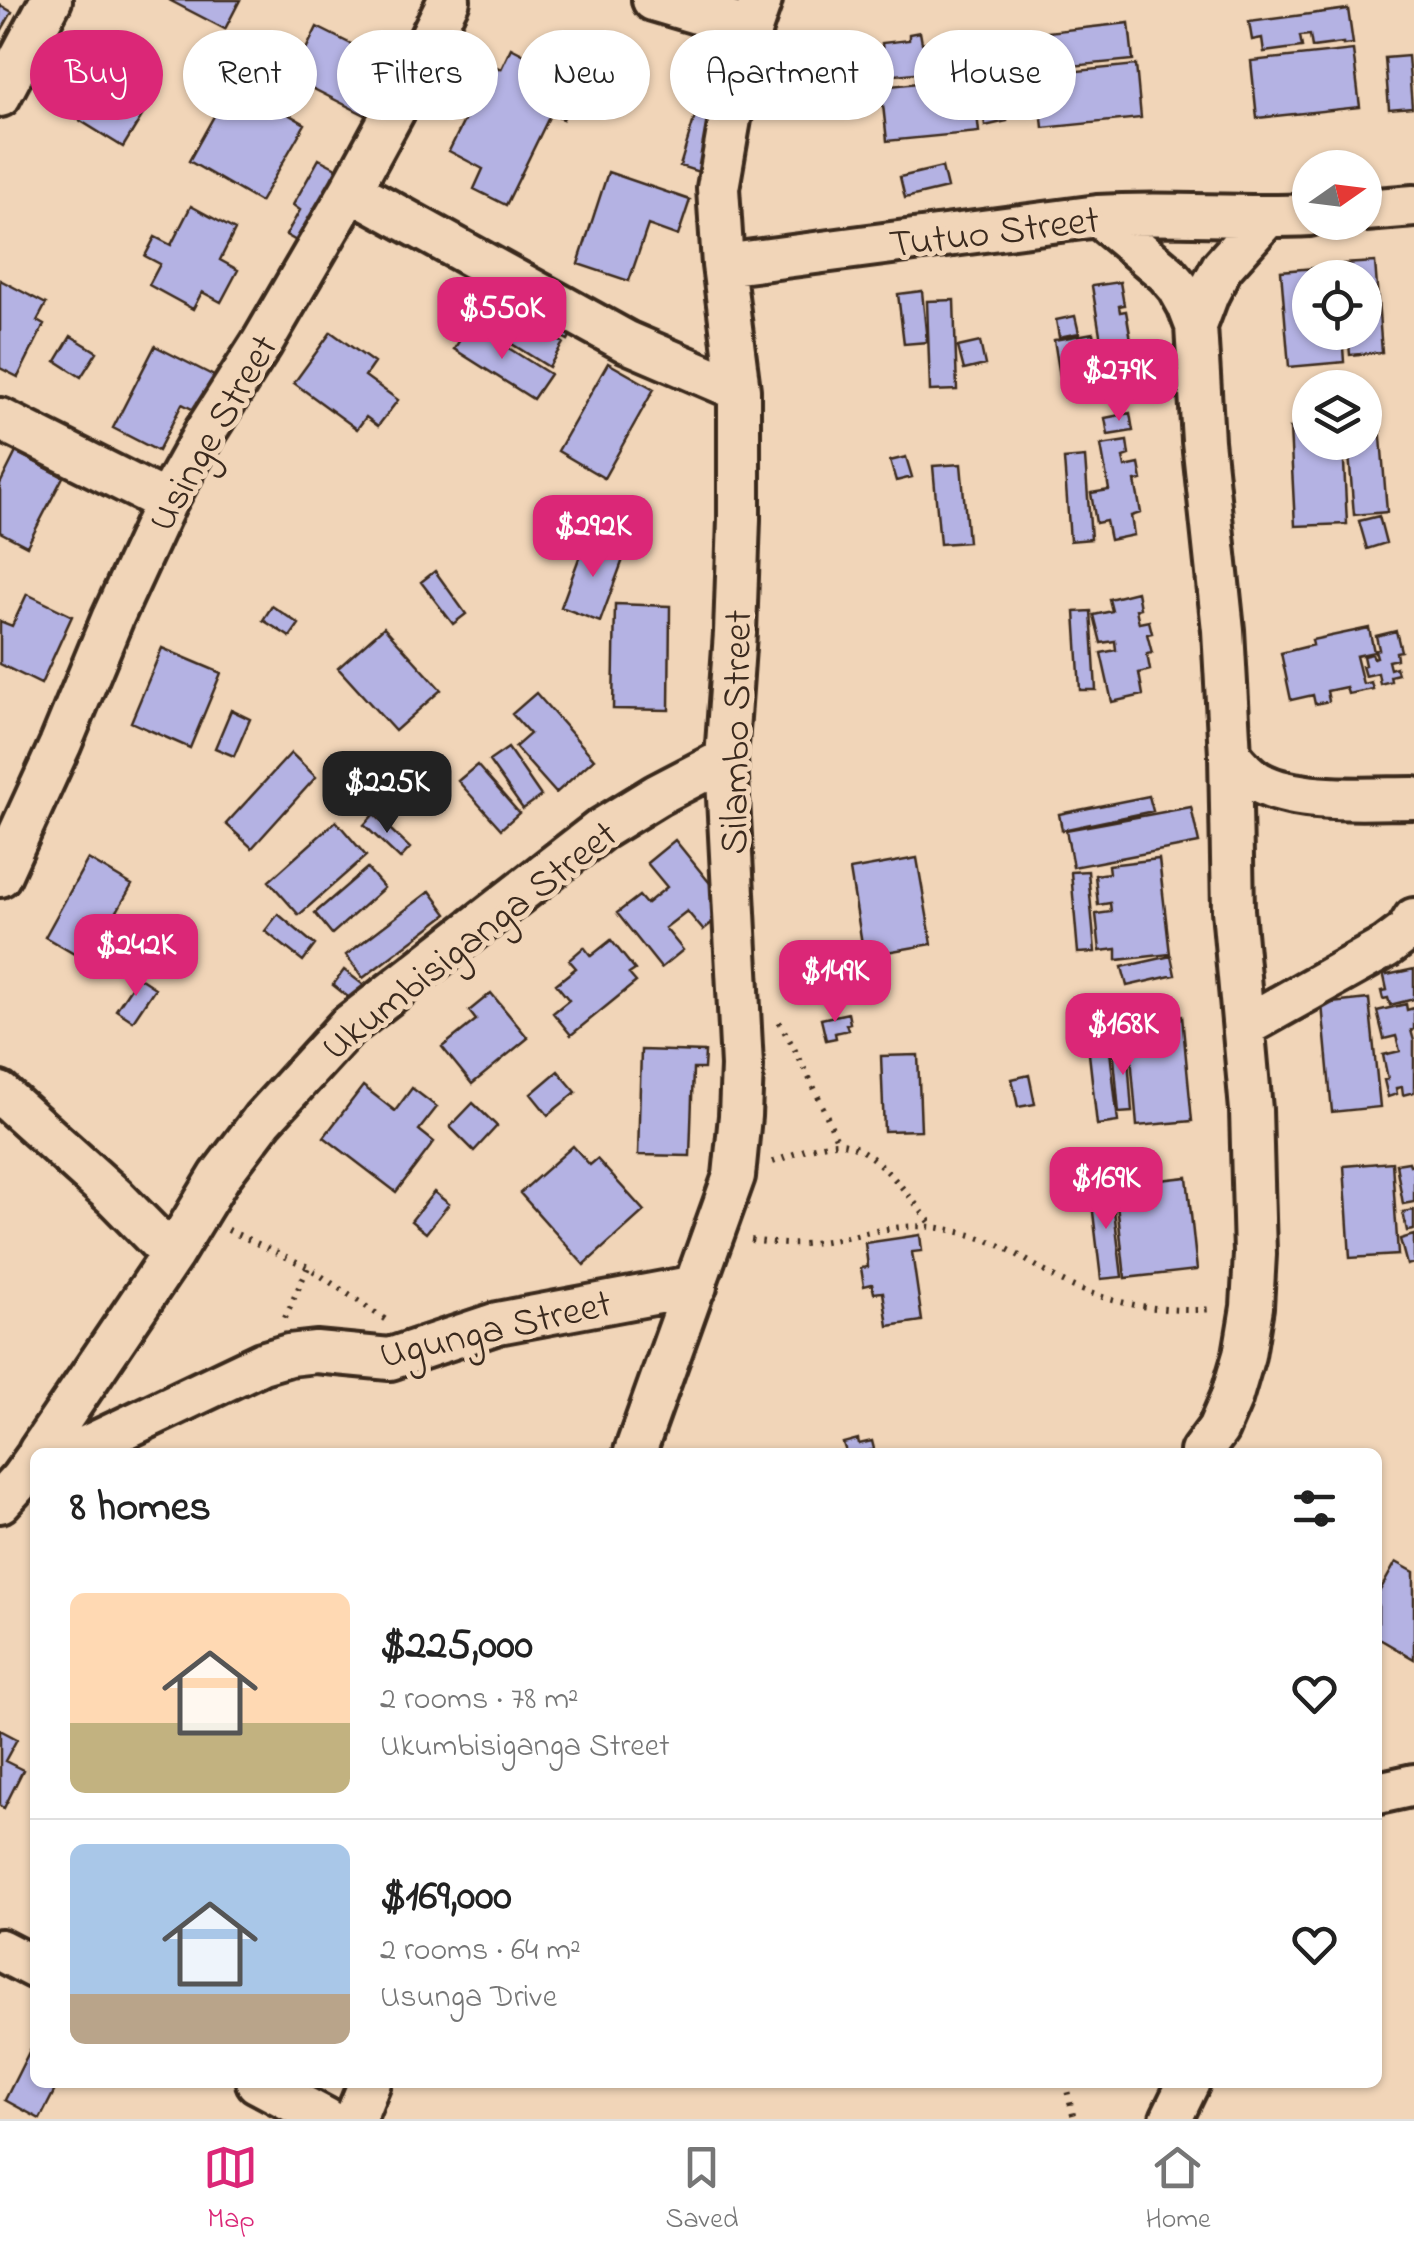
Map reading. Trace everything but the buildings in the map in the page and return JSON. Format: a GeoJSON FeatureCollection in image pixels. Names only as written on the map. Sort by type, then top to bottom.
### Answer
{"type":"FeatureCollection","features":[{"type":"Feature","properties":{"kind":"street"},"geometry":{"type":"LineString","coordinates":[[0,96],[52,0]]}},
{"type":"Feature","properties":{"kind":"street","name":"Usinge Street"},"geometry":{"type":"LineString","coordinates":[[0,876],[166,502],[204,432],[351,190],[448,0]]}},
{"type":"Feature","properties":{"kind":"street"},"geometry":{"type":"LineString","coordinates":[[653,0],[756,15]]}},
{"type":"Feature","properties":{"kind":"street","name":"Silambo Street"},"geometry":{"type":"LineString","coordinates":[[635,1448],[734,1176],[740,1116],[742,1066],[726,759],[739,538],[738,390],[722,265],[718,188],[730,119],[756,15]]}},
{"type":"Feature","properties":{"kind":"street"},"geometry":{"type":"LineString","coordinates":[[351,190],[627,342],[738,390]]}},
{"type":"Feature","properties":{"kind":"street"},"geometry":{"type":"LineString","coordinates":[[1382,209],[1414,206]]}},
{"type":"Feature","properties":{"kind":"street"},"geometry":{"type":"LineString","coordinates":[[1098,216],[1166,272],[1178,287],[1196,326],[1203,441],[1223,630],[1233,910],[1251,1110],[1255,1254],[1244,1355],[1231,1399],[1218,1429],[1204,1448]]}},
{"type":"Feature","properties":{"kind":"street","name":"Tutuo Street"},"geometry":{"type":"LineString","coordinates":[[722,265],[1098,216],[1292,216]]}},
{"type":"Feature","properties":{"kind":"street"},"geometry":{"type":"LineString","coordinates":[[1196,326],[1222,268],[1266,217]]}},
{"type":"Feature","properties":{"kind":"street"},"geometry":{"type":"LineString","coordinates":[[0,419],[166,502]]}},
{"type":"Feature","properties":{"kind":"street"},"geometry":{"type":"LineString","coordinates":[[1230,754],[1244,773],[1260,784],[1282,791],[1359,799],[1414,798]]}},
{"type":"Feature","properties":{"kind":"street","name":"Ukumbisiganga Street"},"geometry":{"type":"LineString","coordinates":[[43,1448],[220,1176],[263,1119],[347,1027],[600,830],[726,759]]}},
{"type":"Feature","properties":{"kind":"street"},"geometry":{"type":"LineString","coordinates":[[1244,1026],[1386,948],[1406,932],[1414,919]]}},
{"type":"Feature","properties":{"kind":"street"},"geometry":{"type":"LineString","coordinates":[[0,1093],[114,1196],[172,1255]]}},
{"type":"Feature","properties":{"kind":"street","name":"Ugunga Street"},"geometry":{"type":"LineString","coordinates":[[83,1448],[289,1355],[316,1352],[390,1359],[498,1323],[696,1286]]}},
{"type":"Feature","properties":{"kind":"street"},"geometry":{"type":"LineString","coordinates":[[1382,1792],[1414,1785]]}},
{"type":"Feature","properties":{"kind":"street"},"geometry":{"type":"LineString","coordinates":[[0,1950],[30,1965]]}},
{"type":"Feature","properties":{"kind":"street"},"geometry":{"type":"LineString","coordinates":[[268,2088],[326,2119]]}},
{"type":"Feature","properties":{"kind":"street"},"geometry":{"type":"LineString","coordinates":[[355,2119],[368,2088]]}},
{"type":"Feature","properties":{"kind":"street"},"geometry":{"type":"LineString","coordinates":[[1171,2119],[1186,2088]]}},
{"type":"Feature","properties":{"kind":"path"},"geometry":{"type":"LineString","coordinates":[[778,1022],[816,1090],[838,1143]]}},
{"type":"Feature","properties":{"kind":"path"},"geometry":{"type":"LineString","coordinates":[[734,1176],[820,1146],[854,1146],[892,1177],[935,1227]]}},
{"type":"Feature","properties":{"kind":"path"},"geometry":{"type":"LineString","coordinates":[[194,1219],[237,1233],[308,1267],[423,1349]]}},
{"type":"Feature","properties":{"kind":"path"},"geometry":{"type":"LineString","coordinates":[[716,1229],[751,1240],[809,1244],[900,1226],[935,1227],[994,1243],[1070,1286],[1110,1300],[1191,1311],[1252,1307]]}},
{"type":"Feature","properties":{"kind":"path"},"geometry":{"type":"LineString","coordinates":[[1066,2088],[1074,2119]]}}]}
